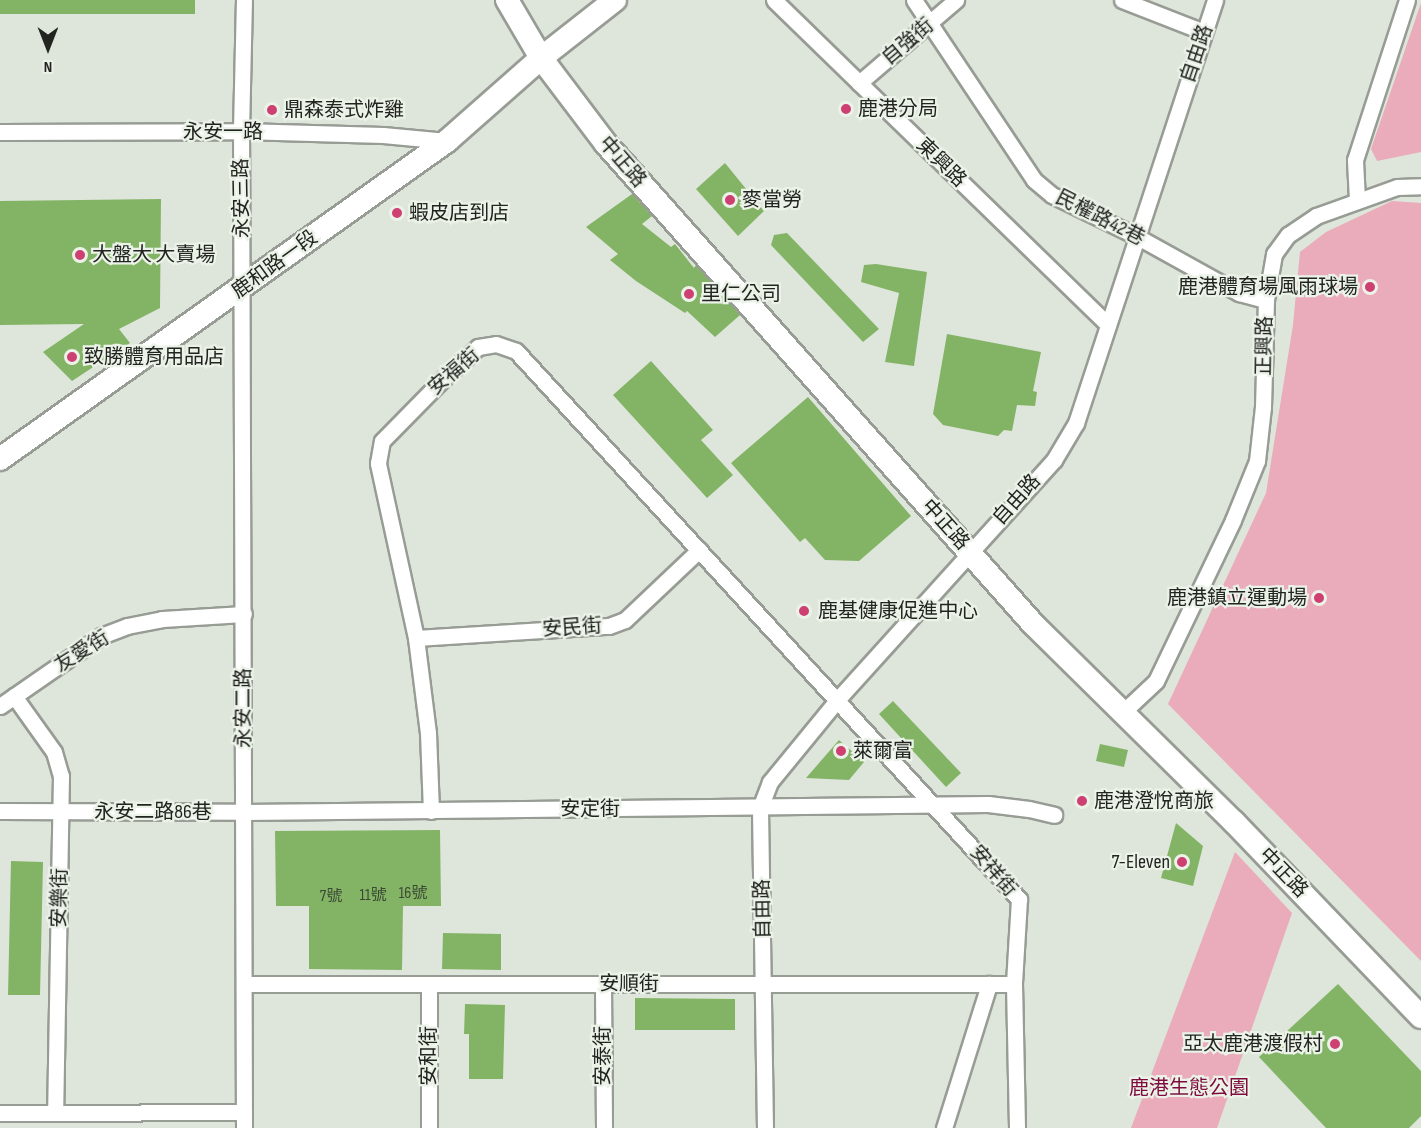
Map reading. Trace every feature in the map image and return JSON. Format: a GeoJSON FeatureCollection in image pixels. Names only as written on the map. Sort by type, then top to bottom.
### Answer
{"type":"FeatureCollection","features":[{"type":"Feature","properties":{"kind":"main road","name":"中正路"},"geometry":{"type":"LineString","coordinates":[[507,0],[541,58],[606,144],[1033,624],[1234,822],[1421,1017]]}},
{"type":"Feature","properties":{"kind":"main road","name":"鹿和路一段"},"geometry":{"type":"LineString","coordinates":[[0,459],[447,141],[541,58],[615,0]]}},
{"type":"Feature","properties":{"kind":"street","name":"永安三路"},"geometry":{"type":"LineString","coordinates":[[243,288],[241,131],[244,0]]}},
{"type":"Feature","properties":{"kind":"street","name":"東興路"},"geometry":{"type":"LineString","coordinates":[[774,0],[1107,325]]}},
{"type":"Feature","properties":{"kind":"street","name":"民權路42巷"},"geometry":{"type":"LineString","coordinates":[[914,0],[1034,180],[1052,195],[1136,236],[1239,293],[1266,300]]}},
{"type":"Feature","properties":{"kind":"street","name":"自強街"},"geometry":{"type":"LineString","coordinates":[[859,83],[930,25],[956,0]]}},
{"type":"Feature","properties":{"kind":"street"},"geometry":{"type":"LineString","coordinates":[[1122,0],[1204,32]]}},
{"type":"Feature","properties":{"kind":"street","name":"自由路"},"geometry":{"type":"LineString","coordinates":[[765,1128],[765,984],[760,808],[770,782],[838,699],[1059,451],[1076,423],[1215,0]]}},
{"type":"Feature","properties":{"kind":"street"},"geometry":{"type":"LineString","coordinates":[[1357,200],[1355,160],[1407,0]]}},
{"type":"Feature","properties":{"kind":"street","name":"永安一路"},"geometry":{"type":"LineString","coordinates":[[0,132],[241,131],[383,135],[447,141]]}},
{"type":"Feature","properties":{"kind":"street","name":"正興路"},"geometry":{"type":"LineString","coordinates":[[1124,712],[1156,681],[1233,519],[1257,461],[1263,407],[1266,300],[1274,254],[1288,235],[1316,216],[1397,187],[1421,186]]}},
{"type":"Feature","properties":{"kind":"street","name":"永安二路"},"geometry":{"type":"LineString","coordinates":[[243,288],[244,1128]]}},
{"type":"Feature","properties":{"kind":"street","name":"安福街"},"geometry":{"type":"LineString","coordinates":[[431,811],[428,733],[416,638],[378,463],[382,441],[478,347],[496,344],[516,351],[838,699]]}},
{"type":"Feature","properties":{"kind":"street","name":"安民街"},"geometry":{"type":"LineString","coordinates":[[416,638],[609,626],[625,620],[699,550]]}},
{"type":"Feature","properties":{"kind":"street","name":"友愛街"},"geometry":{"type":"LineString","coordinates":[[0,706],[101,636],[118,629],[162,619],[244,614]]}},
{"type":"Feature","properties":{"kind":"street","name":"安樂街"},"geometry":{"type":"LineString","coordinates":[[14,696],[54,752],[60,776],[62,811],[56,1113]]}},
{"type":"Feature","properties":{"kind":"street","name":"安祥街"},"geometry":{"type":"LineString","coordinates":[[838,699],[1019,899],[1014,984],[1017,1128]]}},
{"type":"Feature","properties":{"kind":"street","name":"安定街"},"geometry":{"type":"LineString","coordinates":[[244,812],[988,804],[1029,809],[1054,815]]}},
{"type":"Feature","properties":{"kind":"street","name":"永安二路86巷"},"geometry":{"type":"LineString","coordinates":[[0,811],[244,812]]}},
{"type":"Feature","properties":{"kind":"street","name":"安順街"},"geometry":{"type":"LineString","coordinates":[[244,984],[1014,984]]}},
{"type":"Feature","properties":{"kind":"street","name":"安和街"},"geometry":{"type":"LineString","coordinates":[[429,984],[429,1128]]}},
{"type":"Feature","properties":{"kind":"street","name":"安泰街"},"geometry":{"type":"LineString","coordinates":[[603,984],[604,1128]]}},
{"type":"Feature","properties":{"kind":"street"},"geometry":{"type":"LineString","coordinates":[[944,1128],[989,984]]}},
{"type":"Feature","properties":{"kind":"street"},"geometry":{"type":"LineString","coordinates":[[0,1113],[244,1112]]}},
{"type":"Feature","properties":{"kind":"green space"},"geometry":{"type":"Polygon","coordinates":[[[1421,3],[1421,152],[1377,161],[1371,149],[1421,3]]]}},
{"type":"Feature","properties":{"kind":"green space","name":"鹿港鎮立運動場"},"geometry":{"type":"Polygon","coordinates":[[[1392,201],[1421,203],[1421,961],[1168,704],[1266,493],[1293,325],[1300,252],[1326,232],[1392,201]]]}},
{"type":"Feature","properties":{"kind":"green space","name":"鹿港生態公園"},"geometry":{"type":"Polygon","coordinates":[[[1235,852],[1292,913],[1217,1128],[1131,1128],[1235,852]]]}},
{"type":"Feature","properties":{"kind":"building"},"geometry":{"type":"Polygon","coordinates":[[[0,0],[195,0],[195,14],[0,14],[0,0]]]}},
{"type":"Feature","properties":{"kind":"building","name":"麥當勞"},"geometry":{"type":"Polygon","coordinates":[[[725,163],[764,211],[738,236],[696,189],[725,163]]]}},
{"type":"Feature","properties":{"kind":"building"},"geometry":{"type":"Polygon","coordinates":[[[632,194],[652,216],[642,224],[671,247],[675,244],[694,268],[696,265],[740,315],[715,337],[687,311],[685,313],[636,281],[610,260],[618,254],[586,227],[632,194]]]}},
{"type":"Feature","properties":{"kind":"building","name":"大盤大 大賣場"},"geometry":{"type":"Polygon","coordinates":[[[161,199],[160,308],[119,329],[130,343],[72,381],[43,352],[84,324],[0,325],[0,201],[161,199]]]}},
{"type":"Feature","properties":{"kind":"building"},"geometry":{"type":"Polygon","coordinates":[[[787,233],[879,329],[863,342],[771,245],[774,235],[787,233]]]}},
{"type":"Feature","properties":{"kind":"building"},"geometry":{"type":"Polygon","coordinates":[[[876,264],[927,272],[914,366],[885,362],[899,293],[861,282],[864,265],[876,264]]]}},
{"type":"Feature","properties":{"kind":"building"},"geometry":{"type":"Polygon","coordinates":[[[947,334],[1041,352],[1033,391],[1037,392],[1035,406],[1017,405],[1012,431],[1004,430],[998,436],[943,425],[933,414],[947,334]]]}},
{"type":"Feature","properties":{"kind":"building"},"geometry":{"type":"Polygon","coordinates":[[[651,361],[713,430],[701,440],[733,475],[707,498],[613,395],[651,361]]]}},
{"type":"Feature","properties":{"kind":"building"},"geometry":{"type":"Polygon","coordinates":[[[808,397],[911,516],[859,561],[825,560],[805,538],[800,542],[731,463],[808,397]]]}},
{"type":"Feature","properties":{"kind":"building"},"geometry":{"type":"Polygon","coordinates":[[[893,701],[961,773],[946,787],[879,714],[893,701]]]}},
{"type":"Feature","properties":{"kind":"building","name":"萊爾富"},"geometry":{"type":"Polygon","coordinates":[[[839,740],[864,762],[849,780],[806,778],[839,740]]]}},
{"type":"Feature","properties":{"kind":"building"},"geometry":{"type":"Polygon","coordinates":[[[1100,744],[1128,750],[1124,767],[1096,761],[1100,744]]]}},
{"type":"Feature","properties":{"kind":"building","name":"7-Eleven"},"geometry":{"type":"Polygon","coordinates":[[[1176,823],[1203,846],[1193,886],[1161,878],[1176,823]]]}},
{"type":"Feature","properties":{"kind":"building"},"geometry":{"type":"Polygon","coordinates":[[[440,830],[441,906],[403,906],[402,970],[309,969],[309,906],[276,906],[275,831],[440,830]]]}},
{"type":"Feature","properties":{"kind":"building"},"geometry":{"type":"Polygon","coordinates":[[[11,861],[43,862],[40,995],[8,995],[11,861]]]}},
{"type":"Feature","properties":{"kind":"building"},"geometry":{"type":"Polygon","coordinates":[[[443,933],[501,934],[501,970],[442,969],[443,933]]]}},
{"type":"Feature","properties":{"kind":"building","name":"亞太鹿港渡假村"},"geometry":{"type":"Polygon","coordinates":[[[1338,984],[1421,1071],[1421,1116],[1409,1128],[1326,1128],[1259,1057],[1338,984]]]}},
{"type":"Feature","properties":{"kind":"building"},"geometry":{"type":"Polygon","coordinates":[[[635,998],[735,999],[735,1030],[635,1030],[635,998]]]}},
{"type":"Feature","properties":{"kind":"building"},"geometry":{"type":"Polygon","coordinates":[[[465,1004],[505,1005],[503,1079],[469,1079],[469,1034],[464,1034],[465,1004]]]}},
{"type":"Feature","properties":{"kind":"place","name":"鹿港分局"},"geometry":{"type":"Point","coordinates":[846,109]}},
{"type":"Feature","properties":{"kind":"place","name":"鼎森泰式炸雞"},"geometry":{"type":"Point","coordinates":[272,110]}},
{"type":"Feature","properties":{"kind":"place","name":"麥當勞"},"geometry":{"type":"Point","coordinates":[730,200]}},
{"type":"Feature","properties":{"kind":"place","name":"蝦皮店到店"},"geometry":{"type":"Point","coordinates":[397,213]}},
{"type":"Feature","properties":{"kind":"place","name":"大盤大 大賣場"},"geometry":{"type":"Point","coordinates":[80,255]}},
{"type":"Feature","properties":{"kind":"place","name":"鹿港體育場風雨球場"},"geometry":{"type":"Point","coordinates":[1370,287]}},
{"type":"Feature","properties":{"kind":"place","name":"里仁公司"},"geometry":{"type":"Point","coordinates":[689,294]}},
{"type":"Feature","properties":{"kind":"place","name":"致勝體育用品店"},"geometry":{"type":"Point","coordinates":[72,357]}},
{"type":"Feature","properties":{"kind":"place","name":"鹿港鎮立運動場"},"geometry":{"type":"Point","coordinates":[1319,598]}},
{"type":"Feature","properties":{"kind":"place","name":"鹿基健康促進中心"},"geometry":{"type":"Point","coordinates":[804,611]}},
{"type":"Feature","properties":{"kind":"place","name":"萊爾富"},"geometry":{"type":"Point","coordinates":[841,751]}},
{"type":"Feature","properties":{"kind":"place","name":"鹿港澄悅商旅"},"geometry":{"type":"Point","coordinates":[1082,801]}},
{"type":"Feature","properties":{"kind":"place","name":"7-Eleven"},"geometry":{"type":"Point","coordinates":[1182,862]}},
{"type":"Feature","properties":{"kind":"place","name":"亞太鹿港渡假村"},"geometry":{"type":"Point","coordinates":[1335,1044]}}]}
